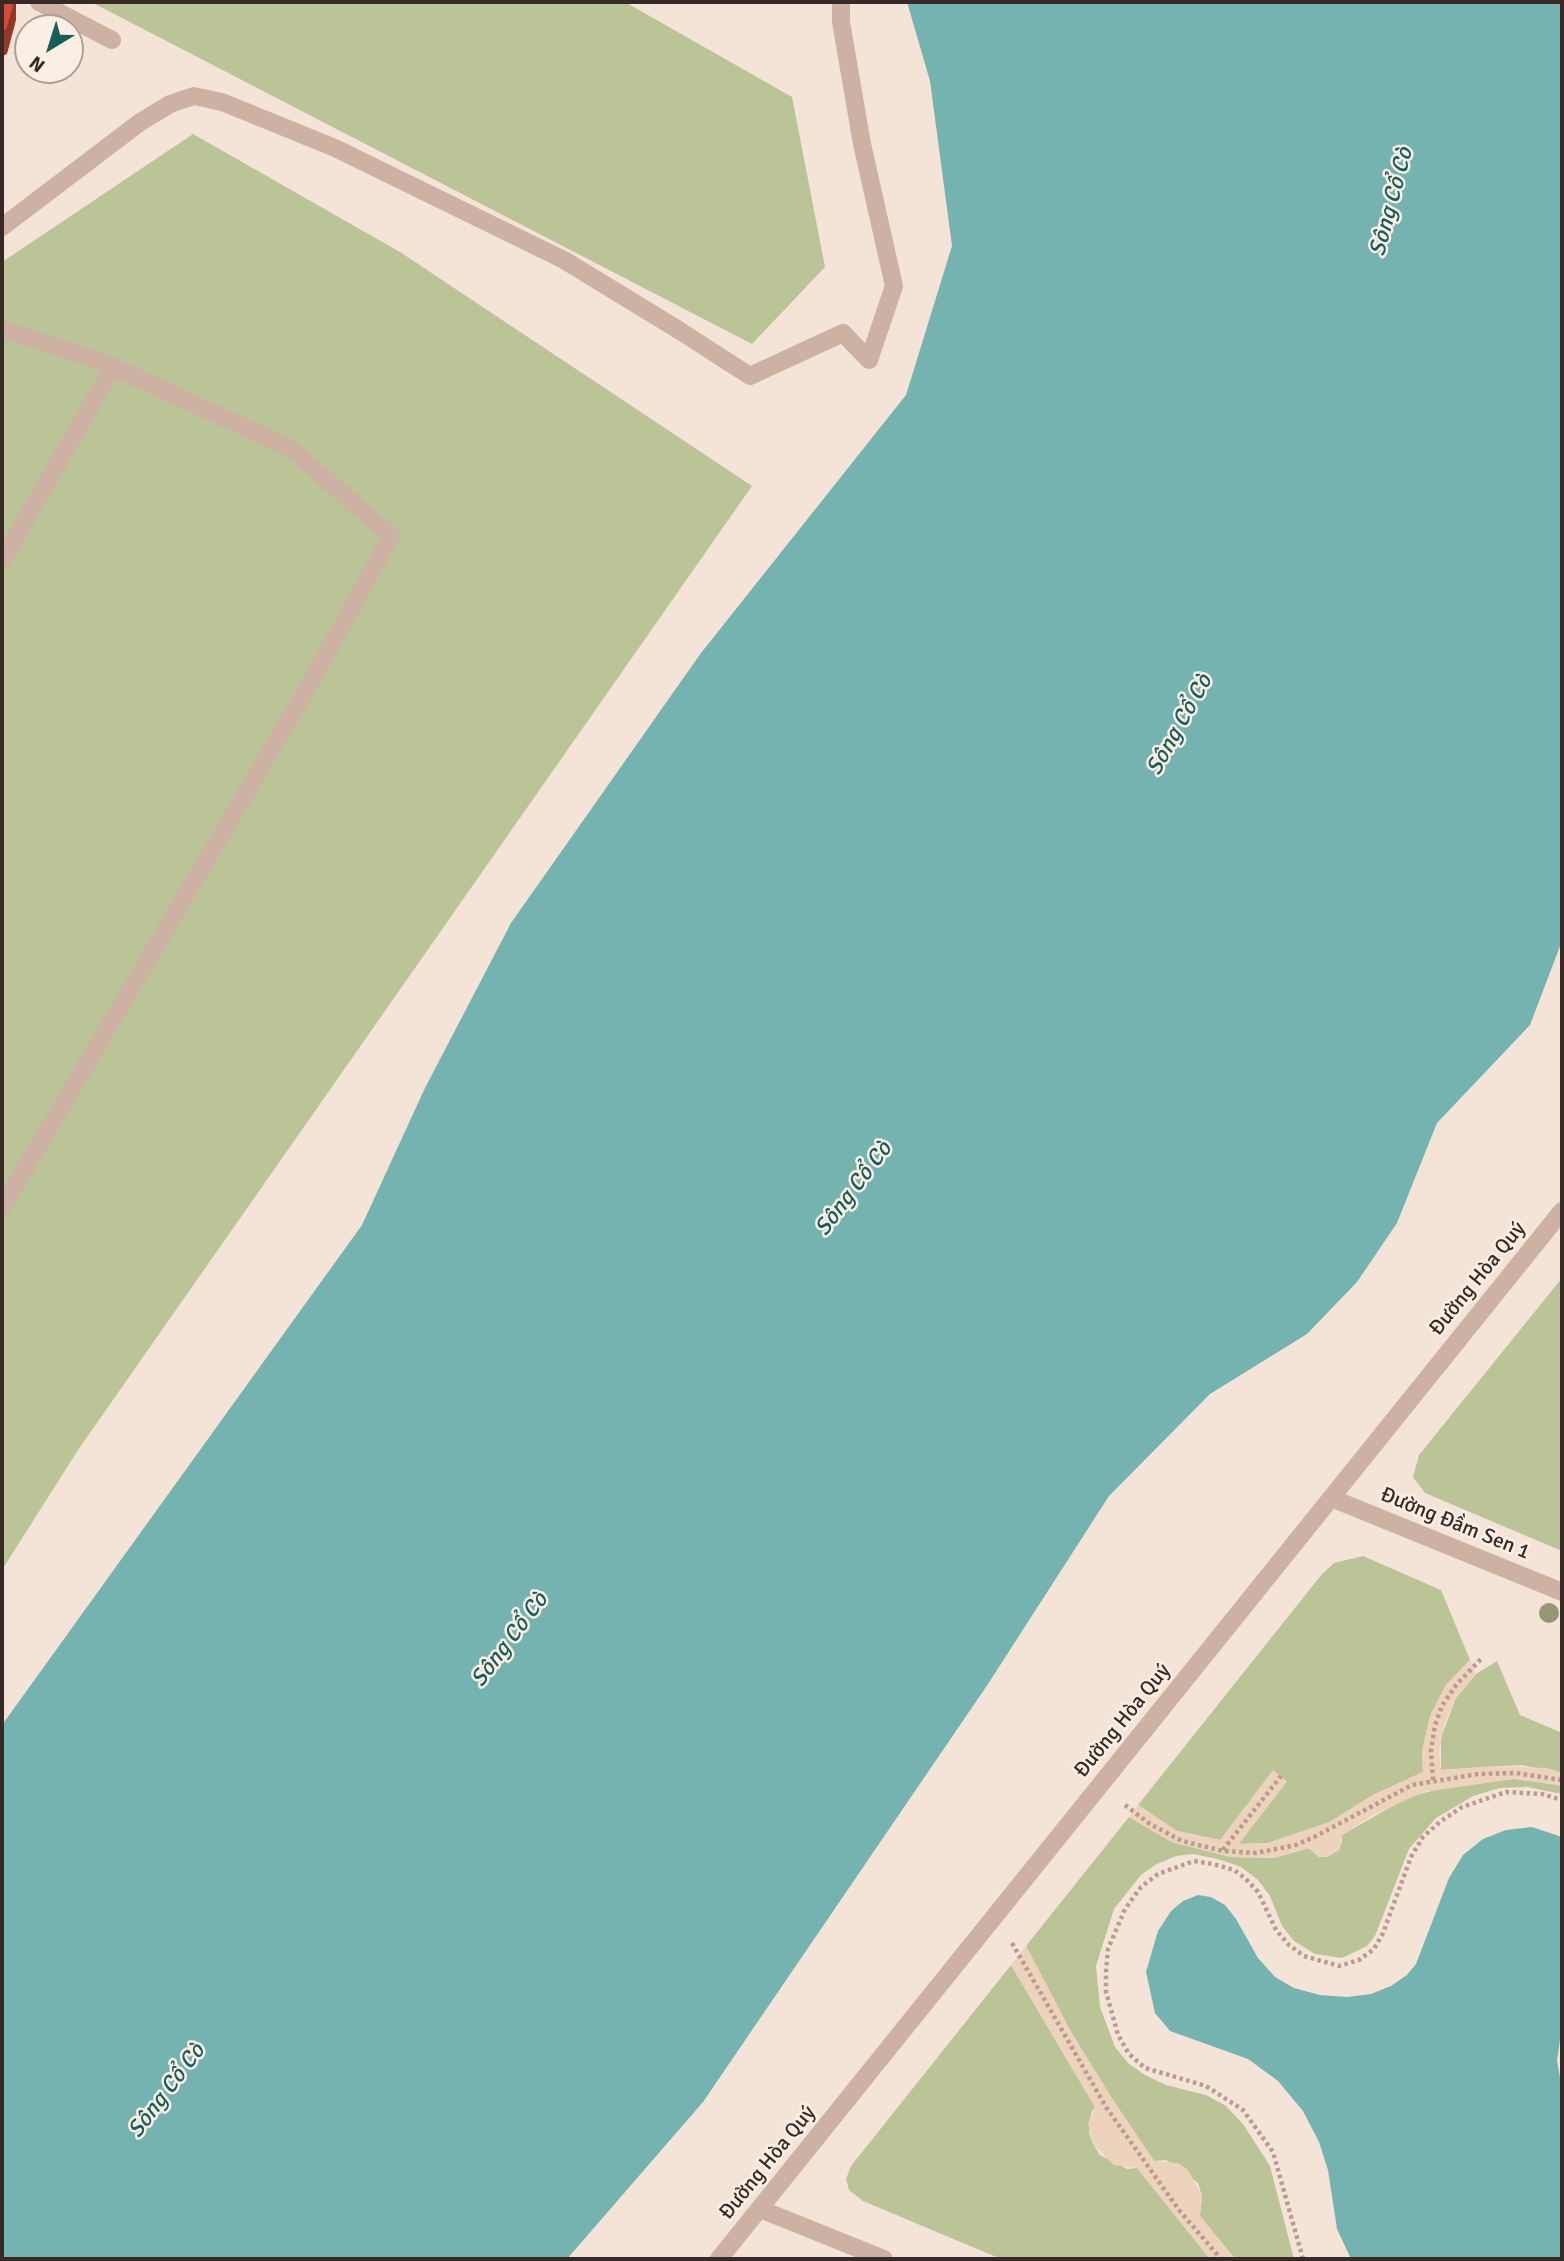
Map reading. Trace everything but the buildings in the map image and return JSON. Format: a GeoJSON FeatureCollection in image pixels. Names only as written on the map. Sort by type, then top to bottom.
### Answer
{"type":"FeatureCollection","features":[{"type":"Feature","properties":{"kind":"street"},"geometry":{"type":"LineString","coordinates":[[39,2],[112,40]]}},
{"type":"Feature","properties":{"kind":"street"},"geometry":{"type":"LineString","coordinates":[[2,227],[139,123],[170,104],[194,96],[222,102],[335,148],[564,260],[750,376],[843,333],[869,360],[894,286],[862,144],[841,22],[841,2]]}},
{"type":"Feature","properties":{"kind":"street"},"geometry":{"type":"LineString","coordinates":[[2,329],[113,367],[290,448],[391,536],[307,689],[2,1208]]}},
{"type":"Feature","properties":{"kind":"street"},"geometry":{"type":"LineString","coordinates":[[2,561],[113,367]]}},
{"type":"Feature","properties":{"kind":"street","name":"Đường Hòa Quý"},"geometry":{"type":"LineString","coordinates":[[719,2259],[1562,1211]]}},
{"type":"Feature","properties":{"kind":"street","name":"Đường Đầm Sen 1"},"geometry":{"type":"LineString","coordinates":[[1331,1498],[1562,1592]]}},
{"type":"Feature","properties":{"kind":"street"},"geometry":{"type":"LineString","coordinates":[[760,2208],[884,2259]]}},
{"type":"Feature","properties":{"kind":"path"},"geometry":{"type":"LineString","coordinates":[[1433,1780],[1431,1751],[1434,1725],[1442,1706],[1456,1685],[1481,1659]]}},
{"type":"Feature","properties":{"kind":"path"},"geometry":{"type":"LineString","coordinates":[[1125,1805],[1150,1824],[1182,1841],[1223,1851],[1256,1853],[1296,1845],[1412,1785],[1433,1780],[1516,1773],[1562,1780]]}},
{"type":"Feature","properties":{"kind":"path"},"geometry":{"type":"LineString","coordinates":[[1223,1851],[1281,1776]]}},
{"type":"Feature","properties":{"kind":"path"},"geometry":{"type":"LineString","coordinates":[[1303,2259],[1273,2152],[1244,2110],[1206,2087],[1145,2068],[1129,2054],[1118,2035],[1105,1992],[1105,1972],[1108,1948],[1125,1909],[1141,1887],[1158,1874],[1194,1861],[1213,1864],[1234,1870],[1246,1879],[1258,1892],[1276,1930],[1289,1945],[1304,1956],[1339,1966],[1359,1960],[1374,1949],[1383,1933],[1411,1857],[1423,1837],[1441,1821],[1462,1807],[1506,1792],[1542,1794],[1562,1800]]}},
{"type":"Feature","properties":{"kind":"path"},"geometry":{"type":"LineString","coordinates":[[1012,1943],[1106,2107],[1179,2210],[1221,2259]]}},
{"type":"Feature","properties":{"kind":"green space"},"geometry":{"type":"Polygon","coordinates":[[[91,2],[625,2],[792,97],[825,267],[752,344],[91,2]]]}},
{"type":"Feature","properties":{"kind":"green space"},"geometry":{"type":"Polygon","coordinates":[[[193,134],[400,252],[752,486],[78,1450],[2,1570],[2,262],[193,134]]]}},
{"type":"Feature","properties":{"kind":"green space"},"geometry":{"type":"Polygon","coordinates":[[[1562,1278],[1562,1551],[1425,1493],[1413,1477],[1419,1455],[1562,1278]]]}},
{"type":"Feature","properties":{"kind":"green space"},"geometry":{"type":"Polygon","coordinates":[[[1363,1556],[1441,1590],[1470,1660],[1446,1685],[1430,1716],[1422,1752],[1423,1772],[1373,1795],[1330,1822],[1268,1843],[1238,1844],[1287,1781],[1220,1840],[1177,1831],[1138,1805],[1322,1574],[1334,1563],[1363,1556]]]}},
{"type":"Feature","properties":{"kind":"green space"},"geometry":{"type":"Polygon","coordinates":[[[1497,1661],[1520,1715],[1562,1733],[1562,1773],[1521,1765],[1441,1770],[1441,1737],[1456,1698],[1476,1674],[1497,1661]]]}},
{"type":"Feature","properties":{"kind":"green space"},"geometry":{"type":"Polygon","coordinates":[[[1514,1779],[1557,1784],[1562,1786],[1562,1794],[1527,1787],[1500,1788],[1473,1796],[1436,1818],[1409,1849],[1375,1936],[1367,1946],[1342,1958],[1315,1954],[1294,1941],[1282,1926],[1270,1896],[1258,1880],[1241,1867],[1218,1859],[1193,1854],[1176,1856],[1155,1865],[1141,1875],[1114,1909],[1096,1966],[1100,2007],[1115,2047],[1129,2064],[1145,2075],[1166,2085],[1206,2095],[1226,2106],[1243,2124],[1270,2166],[1294,2259],[1235,2259],[1200,2216],[1202,2196],[1198,2183],[1166,2160],[1154,2161],[1113,2100],[1071,2032],[1026,1946],[1129,1817],[1172,1842],[1231,1857],[1274,1858],[1309,1848],[1319,1857],[1327,1857],[1342,1843],[1342,1835],[1408,1797],[1459,1784],[1514,1779]]]}},
{"type":"Feature","properties":{"kind":"green space"},"geometry":{"type":"Polygon","coordinates":[[[1011,1965],[1095,2107],[1091,2113],[1089,2133],[1100,2155],[1127,2169],[1137,2168],[1210,2259],[1001,2259],[863,2201],[849,2190],[846,2179],[851,2166],[1011,1965]]]}},
{"type":"Feature","properties":{"kind":"shaded area"},"geometry":{"type":"Polygon","coordinates":[[[1470,1660],[1476,1674],[1456,1698],[1444,1725],[1439,1753],[1441,1770],[1491,1766],[1547,1768],[1562,1773],[1562,1786],[1514,1779],[1423,1792],[1371,1816],[1342,1835],[1340,1850],[1327,1857],[1320,1857],[1308,1848],[1274,1858],[1231,1857],[1172,1842],[1129,1817],[1138,1805],[1177,1831],[1220,1840],[1273,1770],[1287,1781],[1239,1844],[1268,1843],[1330,1822],[1373,1795],[1423,1772],[1422,1752],[1430,1716],[1446,1685],[1470,1660]]]}},
{"type":"Feature","properties":{"kind":"shaded area"},"geometry":{"type":"Polygon","coordinates":[[[1026,1946],[1071,2032],[1113,2100],[1154,2161],[1178,2163],[1188,2170],[1202,2196],[1200,2216],[1235,2259],[1210,2259],[1137,2168],[1114,2165],[1093,2144],[1088,2123],[1095,2107],[1011,1965],[1026,1946]]]}},
{"type":"Feature","properties":{"kind":"water","name":"Sông Cổ Cò"},"geometry":{"type":"Polygon","coordinates":[[[907,2],[1562,2],[1562,941],[1530,1025],[1437,1123],[1397,1223],[1357,1282],[1307,1334],[1210,1394],[1109,1496],[988,1684],[703,2102],[567,2259],[2,2259],[2,1725],[362,1225],[425,1088],[511,923],[701,653],[906,395],[952,246],[930,81],[907,2]]]}},
{"type":"Feature","properties":{"kind":"water"},"geometry":{"type":"Polygon","coordinates":[[[1532,1827],[1562,1837],[1562,2026],[1557,2061],[1562,2088],[1562,2259],[1351,2259],[1337,2229],[1328,2170],[1319,2142],[1303,2111],[1278,2081],[1248,2059],[1170,2031],[1155,2013],[1146,1972],[1158,1931],[1171,1911],[1183,1901],[1198,1895],[1211,1897],[1225,1905],[1258,1958],[1275,1977],[1294,1988],[1320,1995],[1347,1997],[1371,1994],[1391,1986],[1407,1975],[1416,1964],[1449,1878],[1463,1855],[1483,1839],[1506,1830],[1532,1827]]]}}]}
